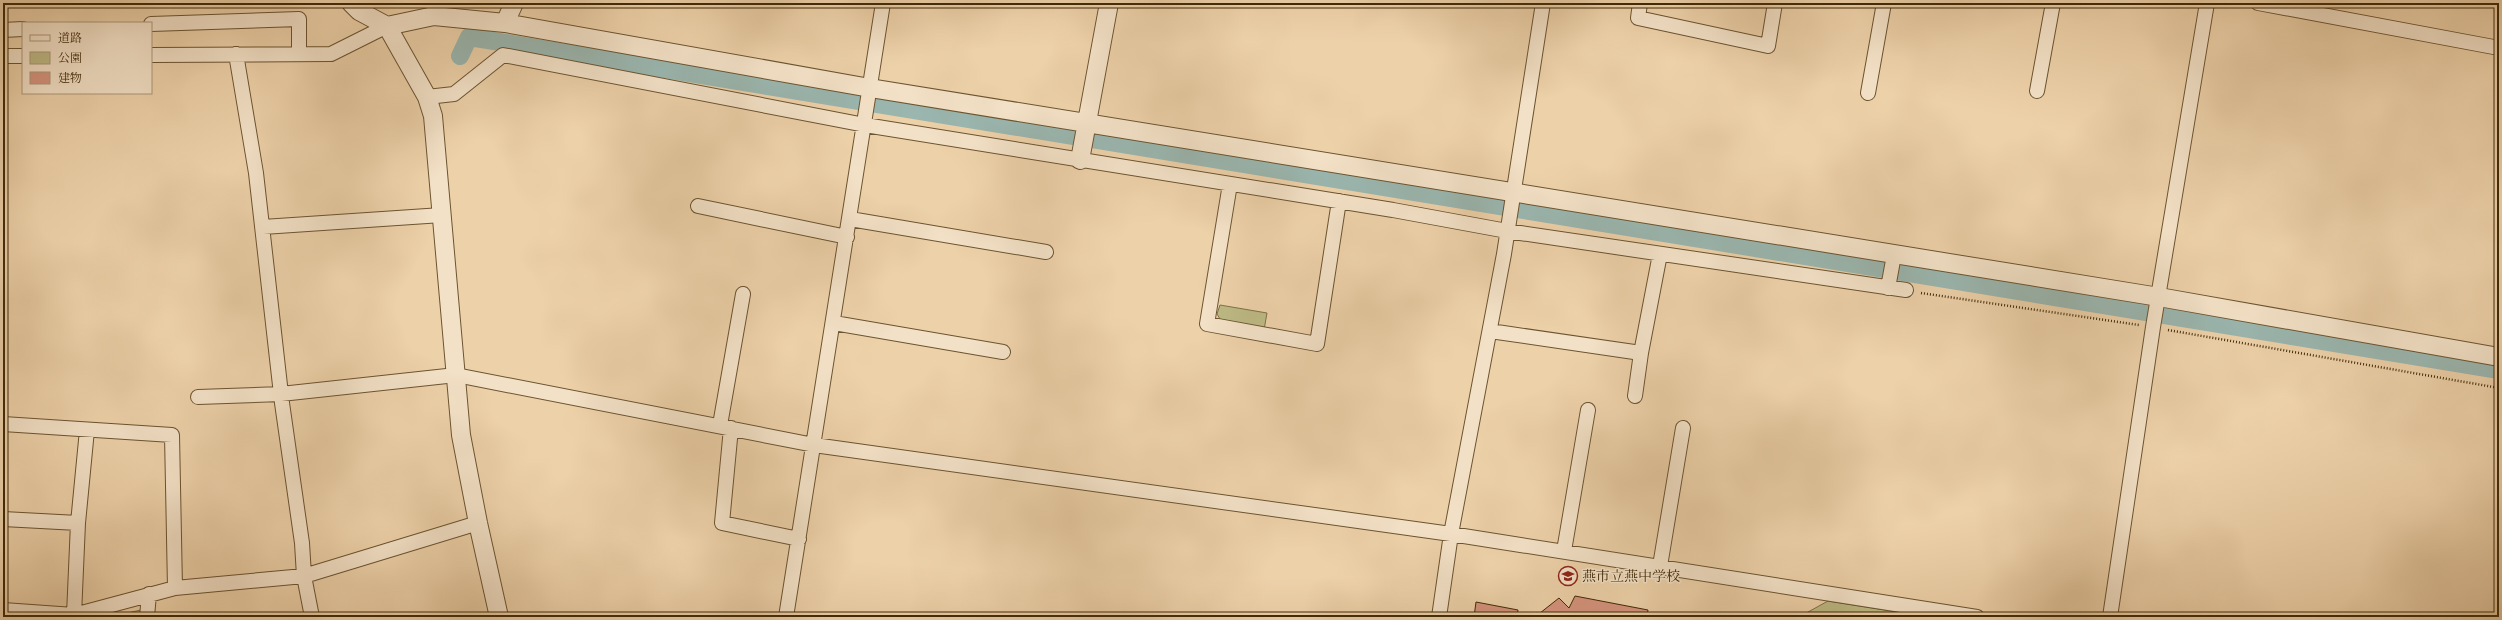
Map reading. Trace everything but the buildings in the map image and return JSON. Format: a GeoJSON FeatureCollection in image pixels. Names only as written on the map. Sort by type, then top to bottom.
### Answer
{"type":"FeatureCollection","features":[{"type":"Feature","properties":{"kind":"street"},"geometry":{"type":"LineString","coordinates":[[351,3],[359,11],[387,26],[427,97],[433,116],[461,435],[478,524],[499,617]]}},
{"type":"Feature","properties":{"kind":"street"},"geometry":{"type":"LineString","coordinates":[[505,23],[514,3]]}},
{"type":"Feature","properties":{"kind":"street"},"geometry":{"type":"LineString","coordinates":[[786,617],[834,323],[883,3]]}},
{"type":"Feature","properties":{"kind":"street"},"geometry":{"type":"LineString","coordinates":[[1084,141],[1109,3]]}},
{"type":"Feature","properties":{"kind":"street"},"geometry":{"type":"LineString","coordinates":[[1440,617],[1451,534],[1490,331],[1543,3]]}},
{"type":"Feature","properties":{"kind":"street"},"geometry":{"type":"LineString","coordinates":[[1640,3],[1638,18],[1768,46],[1775,3]]}},
{"type":"Feature","properties":{"kind":"street"},"geometry":{"type":"LineString","coordinates":[[1868,93],[1884,3]]}},
{"type":"Feature","properties":{"kind":"street"},"geometry":{"type":"LineString","coordinates":[[2037,91],[2053,3]]}},
{"type":"Feature","properties":{"kind":"street"},"geometry":{"type":"LineString","coordinates":[[2110,617],[2155,314],[2207,3]]}},
{"type":"Feature","properties":{"kind":"street"},"geometry":{"type":"LineString","coordinates":[[2258,3],[2499,48]]}},
{"type":"Feature","properties":{"kind":"street"},"geometry":{"type":"LineString","coordinates":[[152,55],[331,54],[387,26],[434,10],[505,23],[1084,141],[1511,204],[1891,272],[2155,314],[2499,357]]}},
{"type":"Feature","properties":{"kind":"street"},"geometry":{"type":"LineString","coordinates":[[152,24],[299,19],[299,54]]}},
{"type":"Feature","properties":{"kind":"street"},"geometry":{"type":"LineString","coordinates":[[3,30],[22,29]]}},
{"type":"Feature","properties":{"kind":"street"},"geometry":{"type":"LineString","coordinates":[[236,54],[256,173],[281,394],[302,543],[304,576],[312,617]]}},
{"type":"Feature","properties":{"kind":"street"},"geometry":{"type":"LineString","coordinates":[[427,97],[454,94],[503,55],[864,125],[1084,141],[1230,184],[1339,201],[1507,231],[1660,254],[1891,272],[1906,290]]}},
{"type":"Feature","properties":{"kind":"street"},"geometry":{"type":"LineString","coordinates":[[3,56],[22,56]]}},
{"type":"Feature","properties":{"kind":"street"},"geometry":{"type":"LineString","coordinates":[[1230,184],[1207,324],[1317,344],[1339,201]]}},
{"type":"Feature","properties":{"kind":"street"},"geometry":{"type":"LineString","coordinates":[[698,206],[847,237]]}},
{"type":"Feature","properties":{"kind":"street"},"geometry":{"type":"LineString","coordinates":[[263,227],[442,215]]}},
{"type":"Feature","properties":{"kind":"street"},"geometry":{"type":"LineString","coordinates":[[850,219],[1046,252]]}},
{"type":"Feature","properties":{"kind":"street"},"geometry":{"type":"LineString","coordinates":[[1636,396],[1641,353],[1660,254]]}},
{"type":"Feature","properties":{"kind":"street"},"geometry":{"type":"LineString","coordinates":[[744,294],[725,426],[722,523],[799,539]]}},
{"type":"Feature","properties":{"kind":"street"},"geometry":{"type":"LineString","coordinates":[[834,323],[1003,352]]}},
{"type":"Feature","properties":{"kind":"street"},"geometry":{"type":"LineString","coordinates":[[1490,331],[1641,353]]}},
{"type":"Feature","properties":{"kind":"street"},"geometry":{"type":"LineString","coordinates":[[198,397],[281,394],[456,375],[725,426],[814,445],[1451,534],[1977,617]]}},
{"type":"Feature","properties":{"kind":"street"},"geometry":{"type":"LineString","coordinates":[[1564,551],[1588,410]]}},
{"type":"Feature","properties":{"kind":"street"},"geometry":{"type":"LineString","coordinates":[[3,424],[172,435],[174,588]]}},
{"type":"Feature","properties":{"kind":"street"},"geometry":{"type":"LineString","coordinates":[[1660,566],[1683,428]]}},
{"type":"Feature","properties":{"kind":"street"},"geometry":{"type":"LineString","coordinates":[[74,614],[78,523],[87,430]]}},
{"type":"Feature","properties":{"kind":"street"},"geometry":{"type":"LineString","coordinates":[[3,519],[78,523]]}},
{"type":"Feature","properties":{"kind":"street"},"geometry":{"type":"LineString","coordinates":[[3,610],[74,614],[174,588],[304,576],[478,524]]}},
{"type":"Feature","properties":{"kind":"street"},"geometry":{"type":"LineString","coordinates":[[147,617],[149,594]]}},
{"type":"Feature","properties":{"kind":"path"},"geometry":{"type":"LineString","coordinates":[[1906,290],[2155,314],[2499,388]]}},
{"type":"Feature","properties":{"kind":"green space"},"geometry":{"type":"Polygon","coordinates":[[[1220,305],[1267,313],[1264,330],[1223,324],[1217,314],[1220,305]]]}},
{"type":"Feature","properties":{"kind":"green space"},"geometry":{"type":"Polygon","coordinates":[[[1828,601],[1929,617],[1799,617],[1828,601]]]}},
{"type":"Feature","properties":{"kind":"green space"},"geometry":{"type":"Polygon","coordinates":[[[145,609],[143,617],[110,617],[145,609]]]}},
{"type":"Feature","properties":{"kind":"waterway"},"geometry":{"type":"LineString","coordinates":[[460,56],[469,37],[2499,370]]}},
{"type":"Feature","properties":{"kind":"place","name":"燕市立燕中学校"},"geometry":{"type":"Point","coordinates":[1568,576]}}]}
